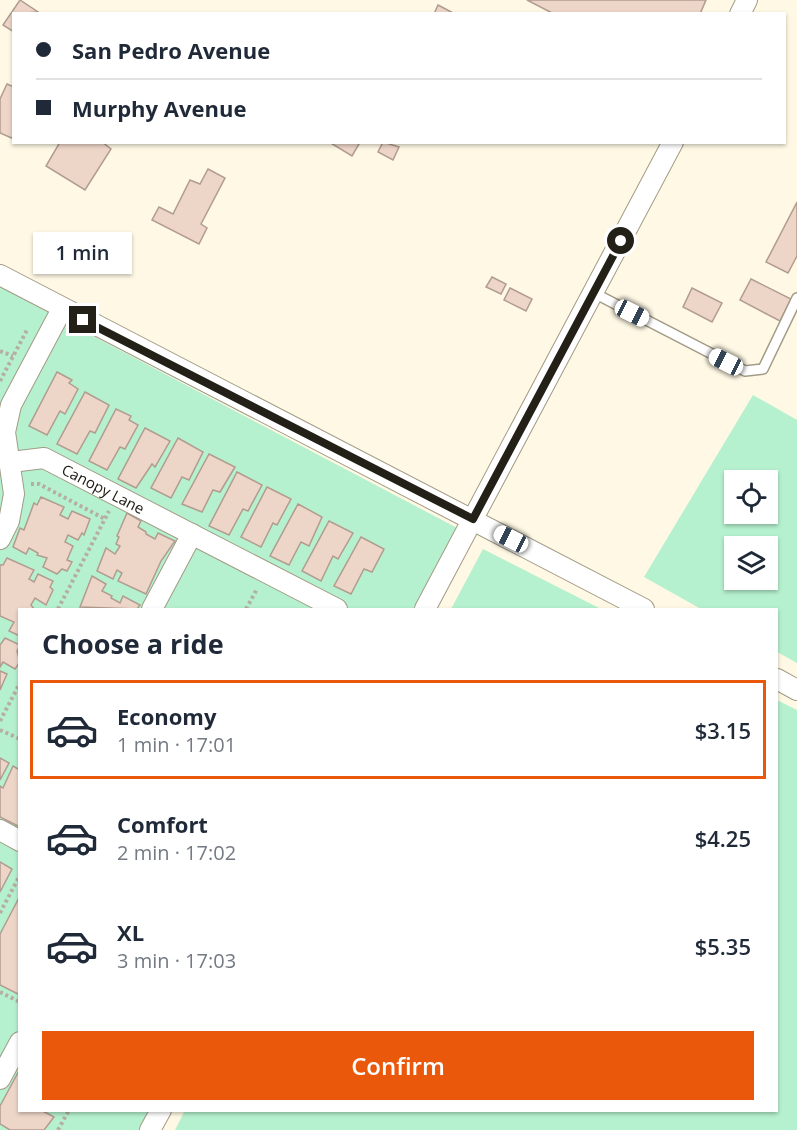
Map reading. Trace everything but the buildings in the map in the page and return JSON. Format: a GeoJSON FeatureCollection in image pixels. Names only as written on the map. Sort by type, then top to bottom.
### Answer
{"type":"FeatureCollection","features":[{"type":"Feature","properties":{"kind":"street"},"geometry":{"type":"LineString","coordinates":[[426,608],[671,144]]}},
{"type":"Feature","properties":{"kind":"street"},"geometry":{"type":"LineString","coordinates":[[0,275],[642,608]]}},
{"type":"Feature","properties":{"kind":"street"},"geometry":{"type":"LineString","coordinates":[[0,539],[9,521],[14,484],[5,432],[11,405],[62,309]]}},
{"type":"Feature","properties":{"kind":"street","name":"Canopy Lane"},"geometry":{"type":"LineString","coordinates":[[11,462],[44,458],[335,608]]}},
{"type":"Feature","properties":{"kind":"street"},"geometry":{"type":"LineString","coordinates":[[153,608],[192,534]]}},
{"type":"Feature","properties":{"kind":"street"},"geometry":{"type":"LineString","coordinates":[[778,680],[797,690]]}},
{"type":"Feature","properties":{"kind":"street"},"geometry":{"type":"LineString","coordinates":[[0,830],[18,840]]}},
{"type":"Feature","properties":{"kind":"street"},"geometry":{"type":"LineString","coordinates":[[0,1079],[18,1046]]}},
{"type":"Feature","properties":{"kind":"street"},"geometry":{"type":"LineString","coordinates":[[150,1130],[160,1112]]}},
{"type":"Feature","properties":{"kind":"lane"},"geometry":{"type":"LineString","coordinates":[[594,293],[745,371],[763,369],[797,298]]}},
{"type":"Feature","properties":{"kind":"path"},"geometry":{"type":"LineString","coordinates":[[0,381],[27,330]]}},
{"type":"Feature","properties":{"kind":"path"},"geometry":{"type":"LineString","coordinates":[[0,351],[13,357]]}},
{"type":"Feature","properties":{"kind":"path"},"geometry":{"type":"LineString","coordinates":[[14,484],[39,484],[105,519]]}},
{"type":"Feature","properties":{"kind":"path"},"geometry":{"type":"LineString","coordinates":[[59,608],[118,496]]}},
{"type":"Feature","properties":{"kind":"path"},"geometry":{"type":"LineString","coordinates":[[0,721],[18,687]]}},
{"type":"Feature","properties":{"kind":"path"},"geometry":{"type":"LineString","coordinates":[[0,730],[18,738]]}},
{"type":"Feature","properties":{"kind":"path"},"geometry":{"type":"LineString","coordinates":[[0,913],[18,879]]}},
{"type":"Feature","properties":{"kind":"path"},"geometry":{"type":"LineString","coordinates":[[0,992],[18,1001]]}},
{"type":"Feature","properties":{"kind":"path"},"geometry":{"type":"LineString","coordinates":[[58,1130],[68,1112]]}},
{"type":"Feature","properties":{"kind":"green space"},"geometry":{"type":"Polygon","coordinates":[[[0,287],[461,530],[420,608],[18,608],[18,1112],[150,1112],[141,1130],[0,1130],[0,287]]]}},
{"type":"Feature","properties":{"kind":"green space"},"geometry":{"type":"Polygon","coordinates":[[[753,395],[797,420],[797,663],[778,653],[778,608],[699,608],[644,577],[753,395]]]}},
{"type":"Feature","properties":{"kind":"green space"},"geometry":{"type":"Polygon","coordinates":[[[483,549],[599,608],[452,608],[483,549]]]}},
{"type":"Feature","properties":{"kind":"green space"},"geometry":{"type":"Polygon","coordinates":[[[778,700],[797,710],[797,1130],[175,1130],[184,1112],[778,1112],[778,700]]]}},
{"type":"Feature","properties":{"kind":"route"},"geometry":{"type":"LineString","coordinates":[[83,320],[473,519],[621,241]]}}]}
